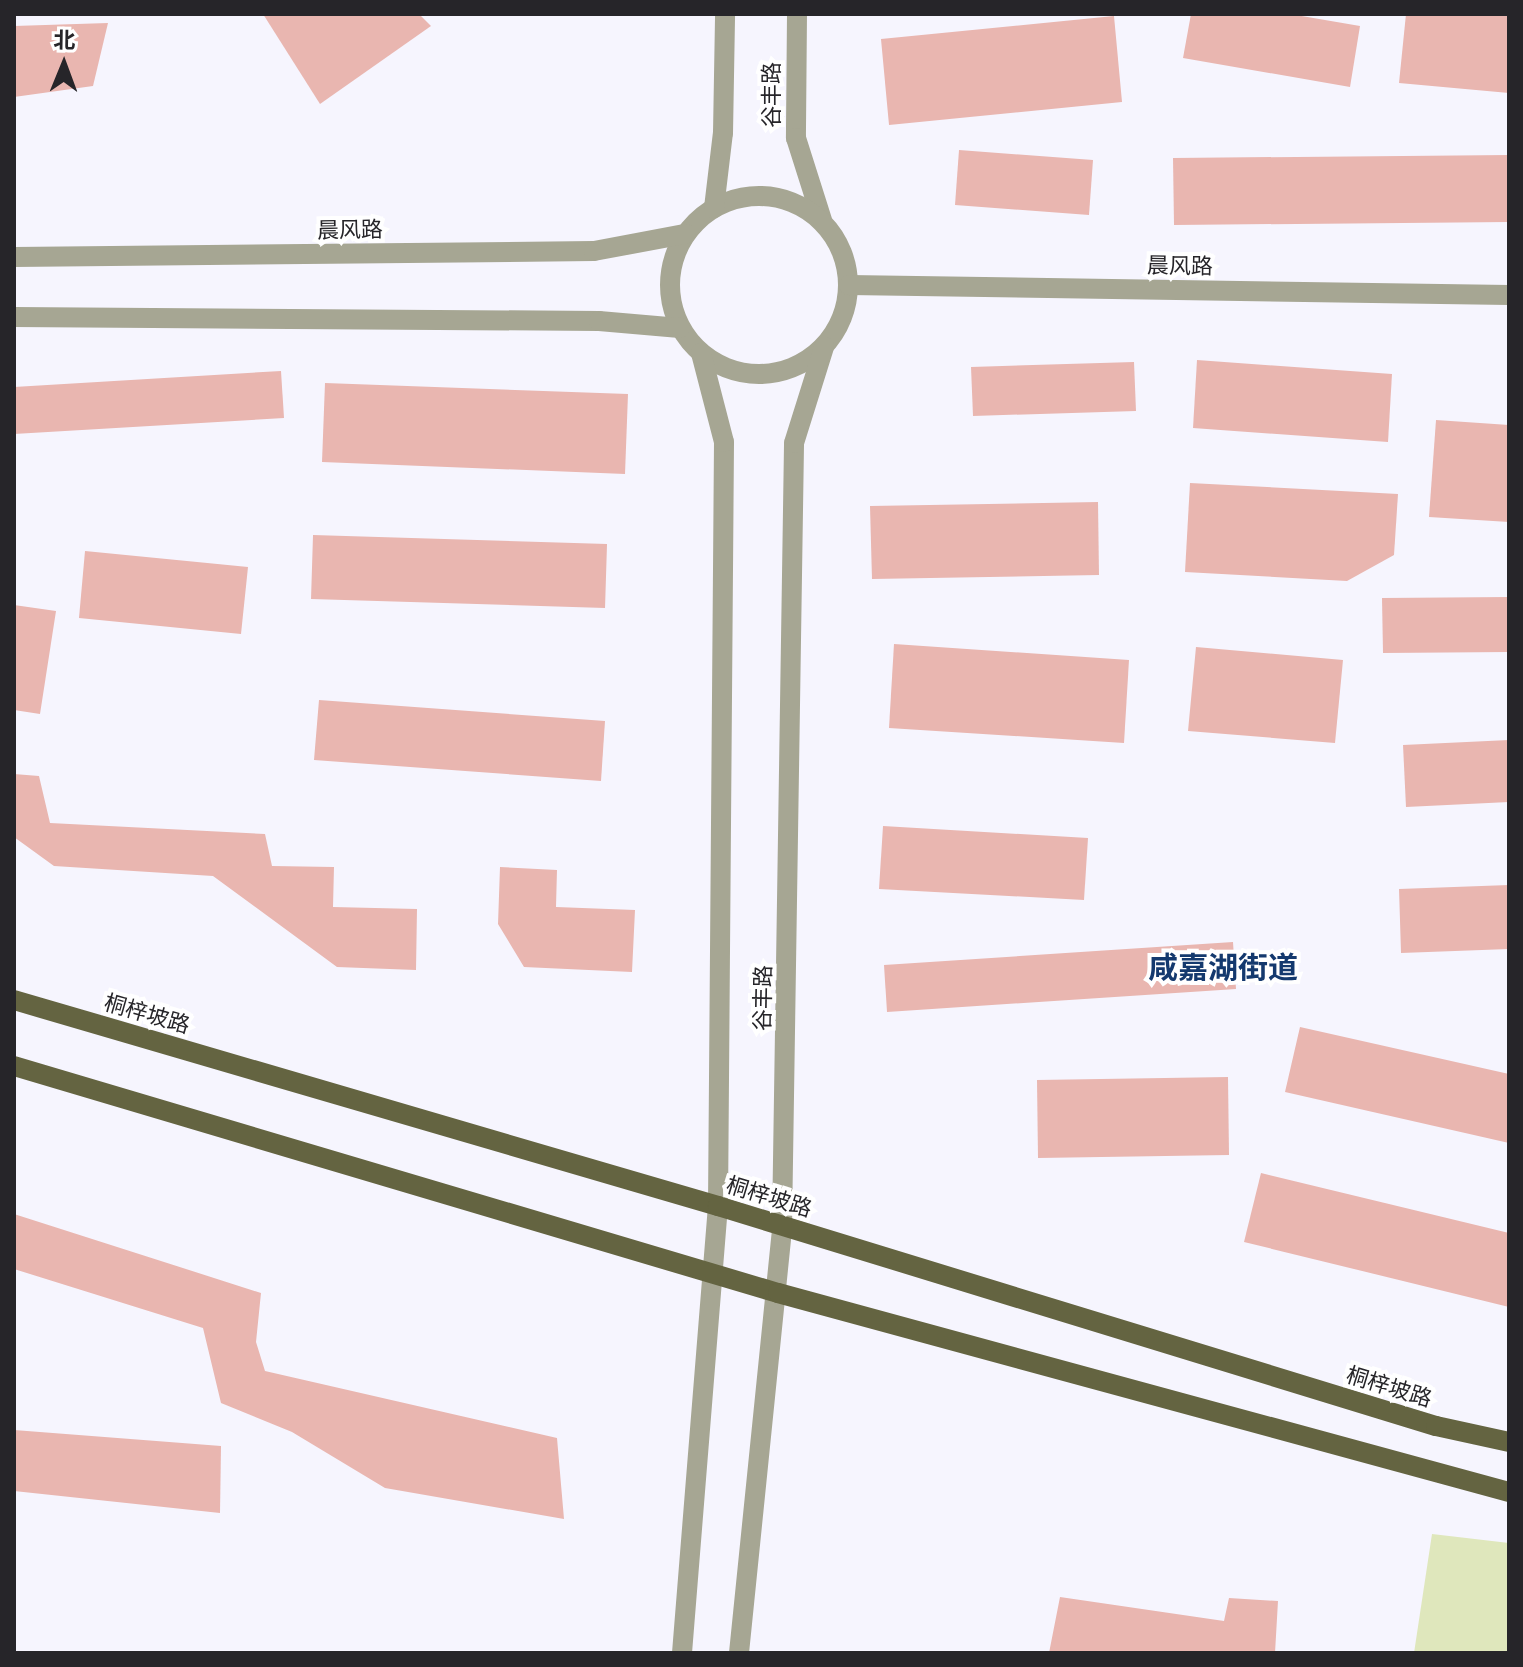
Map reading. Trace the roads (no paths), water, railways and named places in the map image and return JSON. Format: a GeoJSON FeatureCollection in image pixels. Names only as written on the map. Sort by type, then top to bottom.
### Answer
{"type":"FeatureCollection","features":[{"type":"Feature","properties":{"kind":"main road","name":"桐梓坡路"},"geometry":{"type":"LineString","coordinates":[[14,1000],[718,1206],[1436,1426],[1509,1442]]}},
{"type":"Feature","properties":{"kind":"main road"},"geometry":{"type":"LineString","coordinates":[[14,1066],[778,1293],[1509,1492]]}},
{"type":"Feature","properties":{"kind":"street"},"geometry":{"type":"LineString","coordinates":[[714,208],[723,133],[725,14]]}},
{"type":"Feature","properties":{"kind":"street","name":"谷丰路"},"geometry":{"type":"LineString","coordinates":[[797,14],[796,138],[822,220]]}},
{"type":"Feature","properties":{"kind":"street"},"geometry":{"type":"LineString","coordinates":[[770,196],[797,204],[822,220],[846,261],[849,285],[838,329],[824,347],[803,363],[777,373],[750,374],[701,353],[680,328],[669,280],[685,234],[714,208],[741,197],[770,196]]}},
{"type":"Feature","properties":{"kind":"street","name":"晨风路"},"geometry":{"type":"LineString","coordinates":[[14,257],[594,251],[685,234]]}},
{"type":"Feature","properties":{"kind":"street","name":"晨风路"},"geometry":{"type":"LineString","coordinates":[[849,285],[1509,295]]}},
{"type":"Feature","properties":{"kind":"street"},"geometry":{"type":"LineString","coordinates":[[14,317],[599,321],[680,328]]}},
{"type":"Feature","properties":{"kind":"street","name":"谷丰路"},"geometry":{"type":"LineString","coordinates":[[739,1653],[778,1293],[782,1226],[794,443],[824,347]]}},
{"type":"Feature","properties":{"kind":"street","name":"谷丰路"},"geometry":{"type":"LineString","coordinates":[[682,1653],[718,1206],[724,442],[701,353]]}},
{"type":"Feature","properties":{"kind":"district","name":"咸嘉湖街道"},"geometry":{"type":"Point","coordinates":[1223,968]}}]}
